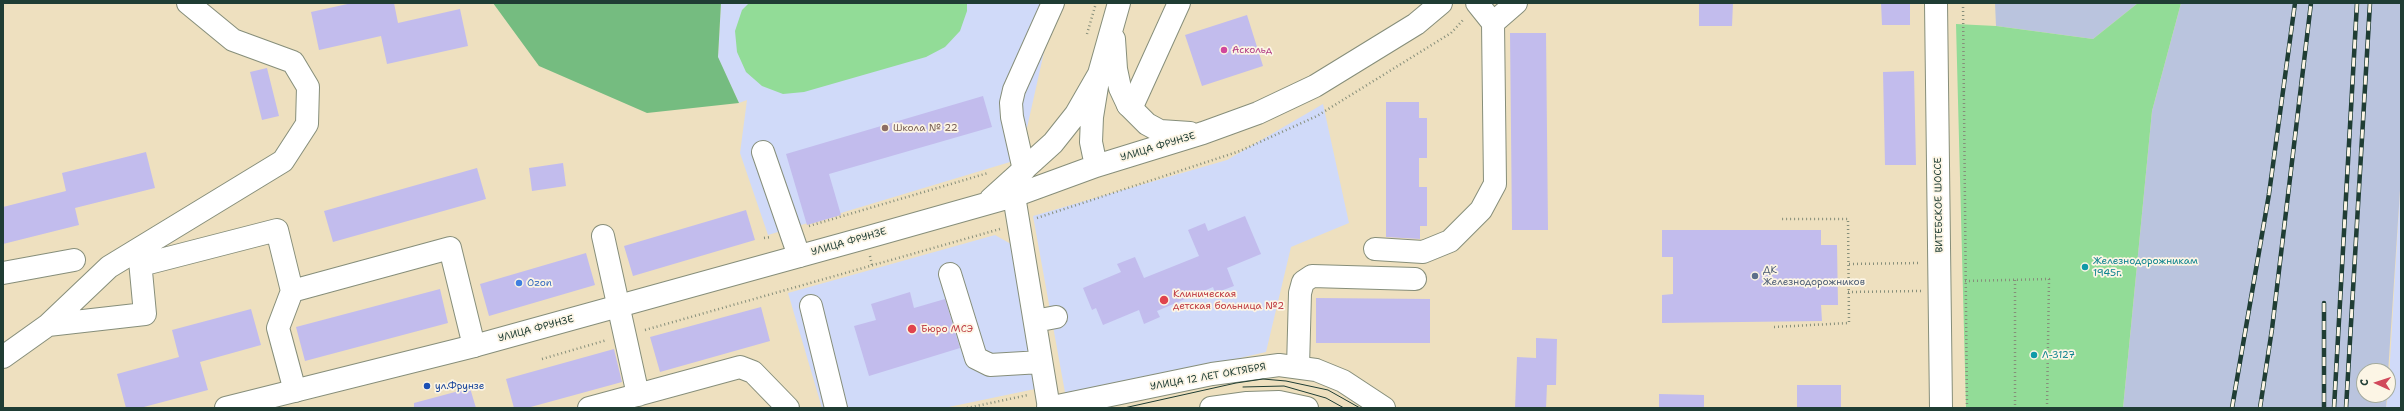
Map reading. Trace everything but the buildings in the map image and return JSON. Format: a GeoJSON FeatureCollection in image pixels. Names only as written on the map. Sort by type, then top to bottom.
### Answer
{"type":"FeatureCollection","features":[{"type":"Feature","properties":{"kind":"main road"},"geometry":{"type":"LineString","coordinates":[[140,257],[283,161],[307,124],[308,87],[293,62],[233,40],[188,3]]}},
{"type":"Feature","properties":{"kind":"main road"},"geometry":{"type":"LineString","coordinates":[[1024,170],[1012,117],[1011,103],[1014,90],[1053,3]]}},
{"type":"Feature","properties":{"kind":"main road"},"geometry":{"type":"LineString","coordinates":[[1096,166],[1090,142],[1092,117],[1099,74],[1119,3]]}},
{"type":"Feature","properties":{"kind":"main road"},"geometry":{"type":"LineString","coordinates":[[1128,105],[1134,102],[1179,3]]}},
{"type":"Feature","properties":{"kind":"main road","name":"УЛИЦА ФРУНЗЕ"},"geometry":{"type":"LineString","coordinates":[[226,408],[474,346],[1014,196],[1096,166],[1203,133],[1258,113],[1316,86],[1416,24],[1441,3]]}},
{"type":"Feature","properties":{"kind":"main road"},"geometry":{"type":"LineString","coordinates":[[1375,249],[1423,252],[1450,241],[1481,210],[1495,184],[1493,23],[1477,3]]}},
{"type":"Feature","properties":{"kind":"main road"},"geometry":{"type":"LineString","coordinates":[[1493,23],[1516,3]]}},
{"type":"Feature","properties":{"kind":"main road","name":"ВИТЕБСКОЕ ШОССЕ"},"geometry":{"type":"LineString","coordinates":[[1936,3],[1941,408]]}},
{"type":"Feature","properties":{"kind":"main road"},"geometry":{"type":"LineString","coordinates":[[1113,26],[1116,69],[1120,88],[1128,105],[1147,124],[1160,131],[1178,134],[1203,133]]}},
{"type":"Feature","properties":{"kind":"main road"},"geometry":{"type":"LineString","coordinates":[[986,203],[1053,143],[1076,114],[1099,74]]}},
{"type":"Feature","properties":{"kind":"main road"},"geometry":{"type":"LineString","coordinates":[[763,152],[799,256]]}},
{"type":"Feature","properties":{"kind":"main road"},"geometry":{"type":"LineString","coordinates":[[1014,196],[1049,408]]}},
{"type":"Feature","properties":{"kind":"main road"},"geometry":{"type":"LineString","coordinates":[[3,357],[48,325],[109,268],[140,257],[278,230],[292,291],[278,328],[295,391]]}},
{"type":"Feature","properties":{"kind":"main road"},"geometry":{"type":"LineString","coordinates":[[603,236],[638,395]]}},
{"type":"Feature","properties":{"kind":"main road"},"geometry":{"type":"LineString","coordinates":[[292,291],[450,248],[474,346]]}},
{"type":"Feature","properties":{"kind":"main road"},"geometry":{"type":"LineString","coordinates":[[48,325],[145,314],[140,257]]}},
{"type":"Feature","properties":{"kind":"main road"},"geometry":{"type":"LineString","coordinates":[[3,273],[74,260]]}},
{"type":"Feature","properties":{"kind":"main road"},"geometry":{"type":"LineString","coordinates":[[950,274],[976,358],[990,365],[1042,362]]}},
{"type":"Feature","properties":{"kind":"main road"},"geometry":{"type":"LineString","coordinates":[[1298,367],[1300,293],[1303,282],[1312,276],[1414,279]]}},
{"type":"Feature","properties":{"kind":"main road"},"geometry":{"type":"LineString","coordinates":[[812,306],[836,408]]}},
{"type":"Feature","properties":{"kind":"main road"},"geometry":{"type":"LineString","coordinates":[[1035,321],[1056,317]]}},
{"type":"Feature","properties":{"kind":"main road"},"geometry":{"type":"LineString","coordinates":[[589,408],[740,367],[753,372],[788,408]]}},
{"type":"Feature","properties":{"kind":"main road","name":"УЛИЦА 12 ЛЕТ ОКТЯБРЯ"},"geometry":{"type":"LineString","coordinates":[[1049,408],[1212,374],[1260,367],[1298,367],[1316,370],[1343,381],[1384,408]]}},
{"type":"Feature","properties":{"kind":"main road"},"geometry":{"type":"LineString","coordinates":[[1212,408],[1247,402],[1279,402],[1307,408]]}},
{"type":"Feature","properties":{"kind":"path"},"geometry":{"type":"LineString","coordinates":[[1086,39],[1096,3]]}},
{"type":"Feature","properties":{"kind":"path"},"geometry":{"type":"LineString","coordinates":[[1963,3],[1967,408]]}},
{"type":"Feature","properties":{"kind":"path"},"geometry":{"type":"LineString","coordinates":[[764,238],[791,232],[990,173]]}},
{"type":"Feature","properties":{"kind":"path"},"geometry":{"type":"LineString","coordinates":[[1774,327],[1849,323],[1848,219],[1780,219]]}},
{"type":"Feature","properties":{"kind":"path"},"geometry":{"type":"LineString","coordinates":[[1849,264],[1923,263]]}},
{"type":"Feature","properties":{"kind":"path"},"geometry":{"type":"LineString","coordinates":[[1965,281],[2048,279],[2047,408]]}},
{"type":"Feature","properties":{"kind":"path"},"geometry":{"type":"LineString","coordinates":[[2015,280],[2015,408]]}},
{"type":"Feature","properties":{"kind":"path"},"geometry":{"type":"LineString","coordinates":[[1848,292],[1923,291]]}},
{"type":"Feature","properties":{"kind":"shaded area","name":"Школа № 22"},"geometry":{"type":"Polygon","coordinates":[[[721,3],[1055,3],[1020,159],[768,235],[740,153],[747,100],[739,103],[718,58],[721,3]]]}},
{"type":"Feature","properties":{"kind":"shaded area"},"geometry":{"type":"Polygon","coordinates":[[[1995,3],[2138,3],[2093,39],[1996,26],[1995,3]]]}},
{"type":"Feature","properties":{"kind":"shaded area"},"geometry":{"type":"Polygon","coordinates":[[[2181,3],[2401,3],[2401,175],[2389,363],[2356,363],[2356,403],[2386,403],[2386,408],[2123,408],[2152,111],[2181,3]]]}},
{"type":"Feature","properties":{"kind":"shaded area","name":"Клиническая детская больница №2"},"geometry":{"type":"Polygon","coordinates":[[[1323,104],[1349,223],[1291,247],[1266,352],[1066,398],[1033,216],[1227,160],[1323,104]]]}},
{"type":"Feature","properties":{"kind":"shaded area"},"geometry":{"type":"Polygon","coordinates":[[[2401,175],[2401,408],[2386,408],[2387,403],[2396,403],[2396,363],[2390,363],[2401,175]]]}},
{"type":"Feature","properties":{"kind":"shaded area","name":"Бюро МСЭ"},"geometry":{"type":"Polygon","coordinates":[[[995,235],[1011,244],[1035,389],[944,408],[822,408],[788,293],[995,235]]]}},
{"type":"Feature","properties":{"kind":"green space"},"geometry":{"type":"Polygon","coordinates":[[[493,3],[721,3],[718,57],[739,103],[647,113],[539,66],[493,3]]]}},
{"type":"Feature","properties":{"kind":"green space"},"geometry":{"type":"Polygon","coordinates":[[[749,3],[967,3],[967,11],[960,31],[945,47],[926,57],[804,92],[783,94],[762,86],[746,72],[737,52],[735,31],[742,10],[749,3]]]}},
{"type":"Feature","properties":{"kind":"green space"},"geometry":{"type":"Polygon","coordinates":[[[2138,3],[2181,3],[2152,111],[2123,408],[1966,408],[1956,24],[1996,26],[2093,39],[2138,3]]]}},
{"type":"Feature","properties":{"kind":"tram line"},"geometry":{"type":"LineString","coordinates":[[1124,408],[1236,383],[1263,379],[1286,381],[1328,390],[1360,408]]}},
{"type":"Feature","properties":{"kind":"tram line"},"geometry":{"type":"LineString","coordinates":[[1243,387],[1284,386],[1326,398],[1344,408]]}},
{"type":"Feature","properties":{"kind":"railway"},"geometry":{"type":"LineString","coordinates":[[2232,408],[2269,194],[2295,3]]}},
{"type":"Feature","properties":{"kind":"railway"},"geometry":{"type":"LineString","coordinates":[[2260,408],[2272,329],[2311,3]]}},
{"type":"Feature","properties":{"kind":"railway"},"geometry":{"type":"LineString","coordinates":[[2334,408],[2357,3]]}},
{"type":"Feature","properties":{"kind":"railway"},"geometry":{"type":"LineString","coordinates":[[2346,408],[2370,3]]}},
{"type":"Feature","properties":{"kind":"railway"},"geometry":{"type":"LineString","coordinates":[[2324,303],[2324,408]]}},
{"type":"Feature","properties":{"kind":"place","name":"Аскольд"},"geometry":{"type":"Point","coordinates":[1224,50]}},
{"type":"Feature","properties":{"kind":"place","name":"Школа № 22"},"geometry":{"type":"Point","coordinates":[885,128]}},
{"type":"Feature","properties":{"kind":"place","name":"Железнодорожникам 1945г."},"geometry":{"type":"Point","coordinates":[2085,267]}},
{"type":"Feature","properties":{"kind":"place","name":"ДК Железнодорожников"},"geometry":{"type":"Point","coordinates":[1755,276]}},
{"type":"Feature","properties":{"kind":"place","name":"Ozon"},"geometry":{"type":"Point","coordinates":[519,283]}},
{"type":"Feature","properties":{"kind":"place","name":"Клиническая детская больница №2"},"geometry":{"type":"Point","coordinates":[1164,300]}},
{"type":"Feature","properties":{"kind":"place","name":"Бюро МСЭ"},"geometry":{"type":"Point","coordinates":[912,329]}},
{"type":"Feature","properties":{"kind":"place","name":"Л-3127"},"geometry":{"type":"Point","coordinates":[2034,355]}},
{"type":"Feature","properties":{"kind":"place","name":"ул.Фрунзе"},"geometry":{"type":"Point","coordinates":[427,386]}}]}
